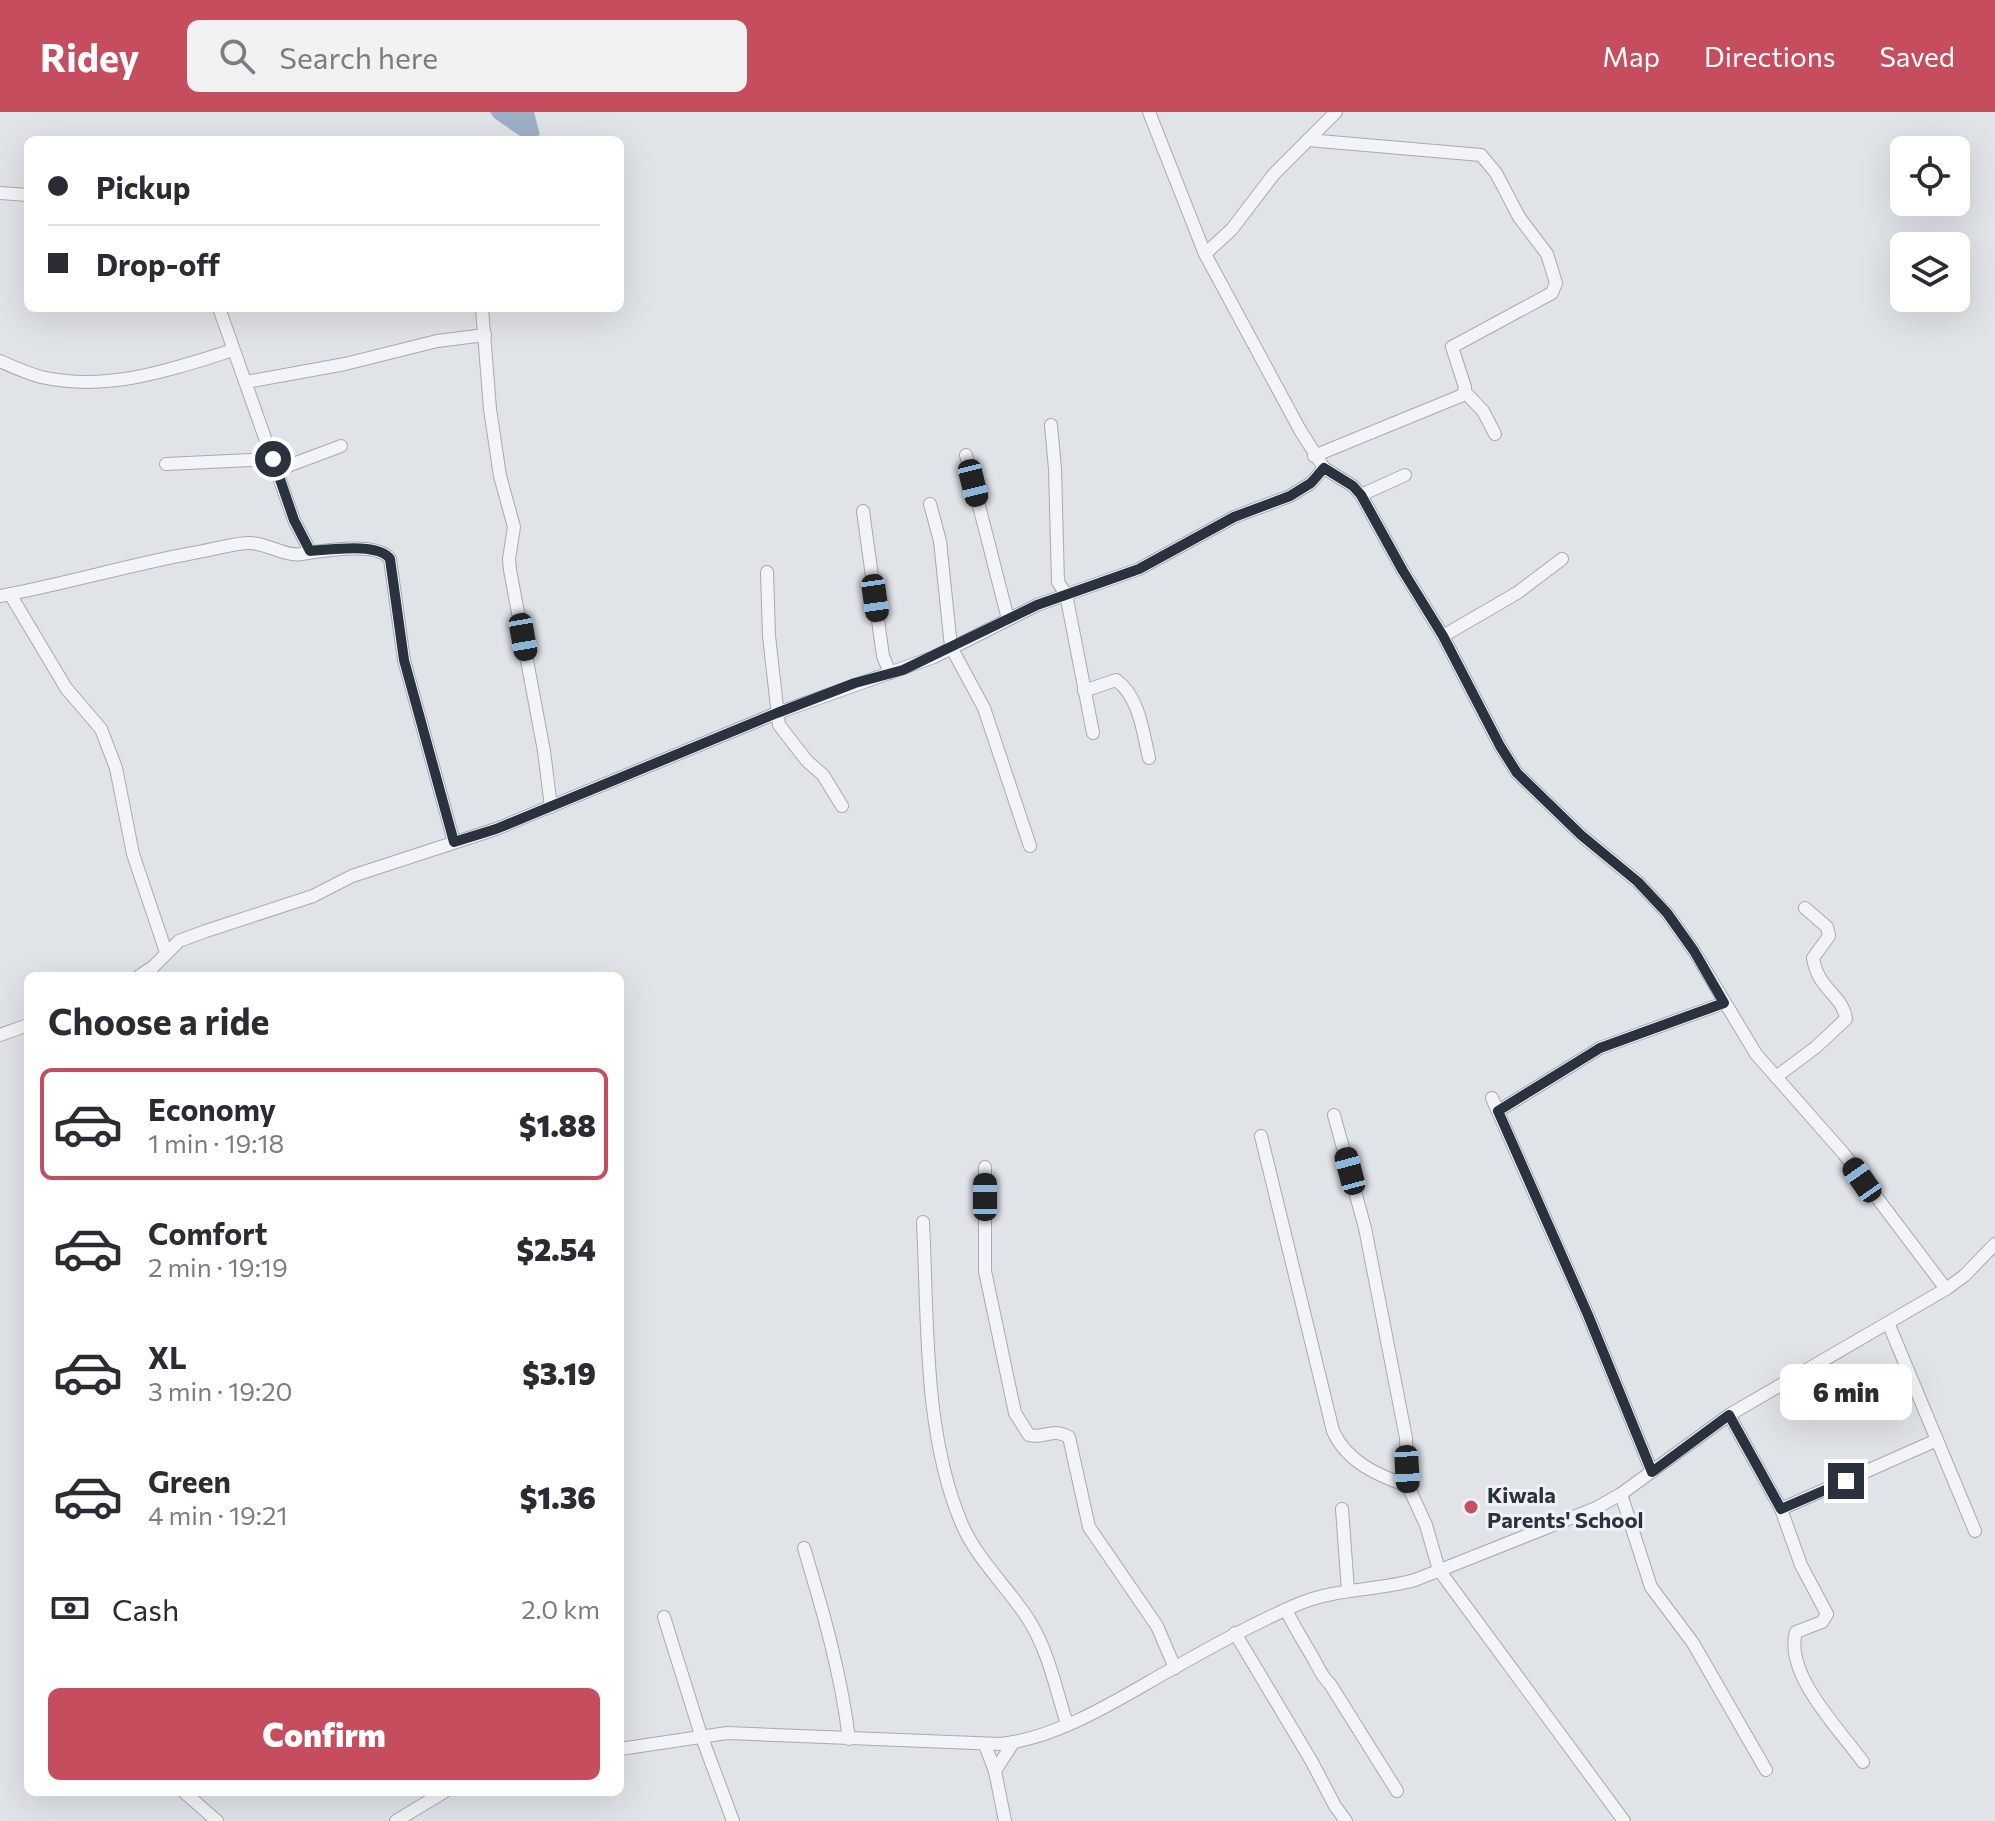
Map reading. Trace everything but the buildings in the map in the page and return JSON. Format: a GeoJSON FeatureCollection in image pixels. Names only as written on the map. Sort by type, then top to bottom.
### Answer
{"type":"FeatureCollection","features":[{"type":"Feature","properties":{"kind":"street"},"geometry":{"type":"LineString","coordinates":[[1149,112],[1205,254],[1314,456],[1324,468],[1353,486],[1361,495],[1443,636],[1517,773],[1581,835],[1638,882],[1667,913],[1694,951],[1756,1054],[1844,1154],[1946,1289]]}},
{"type":"Feature","properties":{"kind":"street"},"geometry":{"type":"LineString","coordinates":[[1205,254],[1232,229],[1274,174],[1336,112]]}},
{"type":"Feature","properties":{"kind":"street"},"geometry":{"type":"LineString","coordinates":[[1308,140],[1481,155],[1496,173],[1519,217],[1547,254],[1556,283],[1552,293],[1452,347],[1465,392],[1483,411],[1495,434]]}},
{"type":"Feature","properties":{"kind":"street"},"geometry":{"type":"LineString","coordinates":[[0,193],[24,195]]}},
{"type":"Feature","properties":{"kind":"street"},"geometry":{"type":"LineString","coordinates":[[220,312],[294,520],[310,551]]}},
{"type":"Feature","properties":{"kind":"street"},"geometry":{"type":"LineString","coordinates":[[482,312],[490,409],[498,463],[514,527],[510,570],[544,751],[551,807]]}},
{"type":"Feature","properties":{"kind":"street"},"geometry":{"type":"LineString","coordinates":[[246,382],[345,364],[437,341],[485,335]]}},
{"type":"Feature","properties":{"kind":"street"},"geometry":{"type":"LineString","coordinates":[[0,361],[38,376],[103,382],[148,377],[233,350]]}},
{"type":"Feature","properties":{"kind":"street"},"geometry":{"type":"LineString","coordinates":[[1314,456],[1465,392]]}},
{"type":"Feature","properties":{"kind":"street"},"geometry":{"type":"LineString","coordinates":[[1051,425],[1058,582],[1066,594],[1093,733]]}},
{"type":"Feature","properties":{"kind":"street"},"geometry":{"type":"LineString","coordinates":[[166,464],[275,464],[341,446]]}},
{"type":"Feature","properties":{"kind":"street"},"geometry":{"type":"LineString","coordinates":[[966,455],[1008,619]]}},
{"type":"Feature","properties":{"kind":"street"},"geometry":{"type":"LineString","coordinates":[[145,972],[179,941],[313,896],[352,876],[496,829],[777,713],[934,657],[1008,619],[1066,594],[1139,569],[1234,517],[1290,496],[1311,483],[1324,468]]}},
{"type":"Feature","properties":{"kind":"street"},"geometry":{"type":"LineString","coordinates":[[1361,495],[1405,475]]}},
{"type":"Feature","properties":{"kind":"street"},"geometry":{"type":"LineString","coordinates":[[930,504],[940,541],[951,647],[984,708],[1030,846]]}},
{"type":"Feature","properties":{"kind":"street"},"geometry":{"type":"LineString","coordinates":[[863,511],[883,656],[890,673]]}},
{"type":"Feature","properties":{"kind":"street"},"geometry":{"type":"LineString","coordinates":[[166,952],[133,854],[116,768],[101,729],[66,688],[5,595],[147,562],[249,543],[299,555],[310,551],[383,551],[390,559],[404,660],[454,842]]}},
{"type":"Feature","properties":{"kind":"street"},"geometry":{"type":"LineString","coordinates":[[1443,636],[1517,593],[1562,559]]}},
{"type":"Feature","properties":{"kind":"street"},"geometry":{"type":"LineString","coordinates":[[767,572],[769,636],[779,725],[807,761],[823,775],[842,806]]}},
{"type":"Feature","properties":{"kind":"street"},"geometry":{"type":"LineString","coordinates":[[1084,691],[1116,680],[1126,687],[1138,714],[1149,758]]}},
{"type":"Feature","properties":{"kind":"street"},"geometry":{"type":"LineString","coordinates":[[1776,1077],[1816,1047],[1845,1016],[1815,971],[1813,958],[1829,936],[1827,927],[1805,908]]}},
{"type":"Feature","properties":{"kind":"street"},"geometry":{"type":"LineString","coordinates":[[1498,1111],[1600,1048],[1724,1003]]}},
{"type":"Feature","properties":{"kind":"street"},"geometry":{"type":"LineString","coordinates":[[0,1035],[24,1026]]}},
{"type":"Feature","properties":{"kind":"street"},"geometry":{"type":"LineString","coordinates":[[1492,1098],[1588,1315],[1652,1472]]}},
{"type":"Feature","properties":{"kind":"street"},"geometry":{"type":"LineString","coordinates":[[1334,1115],[1365,1228],[1406,1438],[1408,1486],[1426,1525],[1439,1570],[1624,1821]]}},
{"type":"Feature","properties":{"kind":"street"},"geometry":{"type":"LineString","coordinates":[[1261,1136],[1301,1310],[1339,1446],[1385,1478],[1408,1486]]}},
{"type":"Feature","properties":{"kind":"street"},"geometry":{"type":"LineString","coordinates":[[985,1167],[985,1271],[1015,1413],[1029,1435],[1058,1432],[1069,1437],[1089,1527],[1157,1626],[1175,1668]]}},
{"type":"Feature","properties":{"kind":"street"},"geometry":{"type":"LineString","coordinates":[[923,1222],[931,1380],[941,1456],[950,1494],[970,1537],[1030,1623],[1045,1653],[1067,1724]]}},
{"type":"Feature","properties":{"kind":"street"},"geometry":{"type":"LineString","coordinates":[[624,1748],[727,1733],[985,1745],[1013,1743],[1067,1724],[1096,1712],[1235,1633],[1286,1610],[1329,1594],[1394,1586],[1570,1520],[1621,1494],[1729,1415],[1889,1325],[1990,1260],[1995,1244]]}},
{"type":"Feature","properties":{"kind":"street"},"geometry":{"type":"LineString","coordinates":[[1889,1325],[1975,1531]]}},
{"type":"Feature","properties":{"kind":"street"},"geometry":{"type":"LineString","coordinates":[[1729,1415],[1781,1509],[1801,1565],[1827,1614],[1822,1622],[1796,1632],[1795,1655],[1806,1686],[1863,1762]]}},
{"type":"Feature","properties":{"kind":"street"},"geometry":{"type":"LineString","coordinates":[[1781,1509],[1937,1440]]}},
{"type":"Feature","properties":{"kind":"street"},"geometry":{"type":"LineString","coordinates":[[1621,1494],[1651,1587],[1693,1643],[1766,1770]]}},
{"type":"Feature","properties":{"kind":"street"},"geometry":{"type":"LineString","coordinates":[[1342,1509],[1348,1590]]}},
{"type":"Feature","properties":{"kind":"street"},"geometry":{"type":"LineString","coordinates":[[804,1548],[842,1684],[849,1739]]}},
{"type":"Feature","properties":{"kind":"street"},"geometry":{"type":"LineString","coordinates":[[1286,1610],[1304,1647],[1397,1791]]}},
{"type":"Feature","properties":{"kind":"street"},"geometry":{"type":"LineString","coordinates":[[664,1617],[701,1735],[733,1821]]}},
{"type":"Feature","properties":{"kind":"street"},"geometry":{"type":"LineString","coordinates":[[1235,1633],[1346,1821]]}},
{"type":"Feature","properties":{"kind":"street"},"geometry":{"type":"LineString","coordinates":[[995,1771],[1013,1743]]}},
{"type":"Feature","properties":{"kind":"street"},"geometry":{"type":"LineString","coordinates":[[985,1745],[995,1771],[1005,1821]]}},
{"type":"Feature","properties":{"kind":"street"},"geometry":{"type":"LineString","coordinates":[[189,1796],[217,1821]]}},
{"type":"Feature","properties":{"kind":"street"},"geometry":{"type":"LineString","coordinates":[[396,1821],[437,1796]]}},
{"type":"Feature","properties":{"kind":"water"},"geometry":{"type":"Polygon","coordinates":[[[490,112],[534,112],[540,135],[520,136],[490,112]]]}},
{"type":"Feature","properties":{"kind":"place","name":"Kiwala Parents' School"},"geometry":{"type":"Point","coordinates":[1471,1507]}},
{"type":"Feature","properties":{"kind":"route"},"geometry":{"type":"LineString","coordinates":[[273,459],[294,520],[310,551],[370,549],[383,551],[390,559],[404,660],[454,842],[496,829],[855,683],[903,670],[1037,605],[1139,569],[1234,517],[1290,496],[1311,483],[1324,468],[1353,486],[1443,636],[1517,773],[1581,835],[1638,882],[1667,913],[1694,951],[1724,1003],[1600,1048],[1498,1111],[1588,1315],[1652,1472],[1729,1415],[1781,1509],[1846,1481]]}}]}
